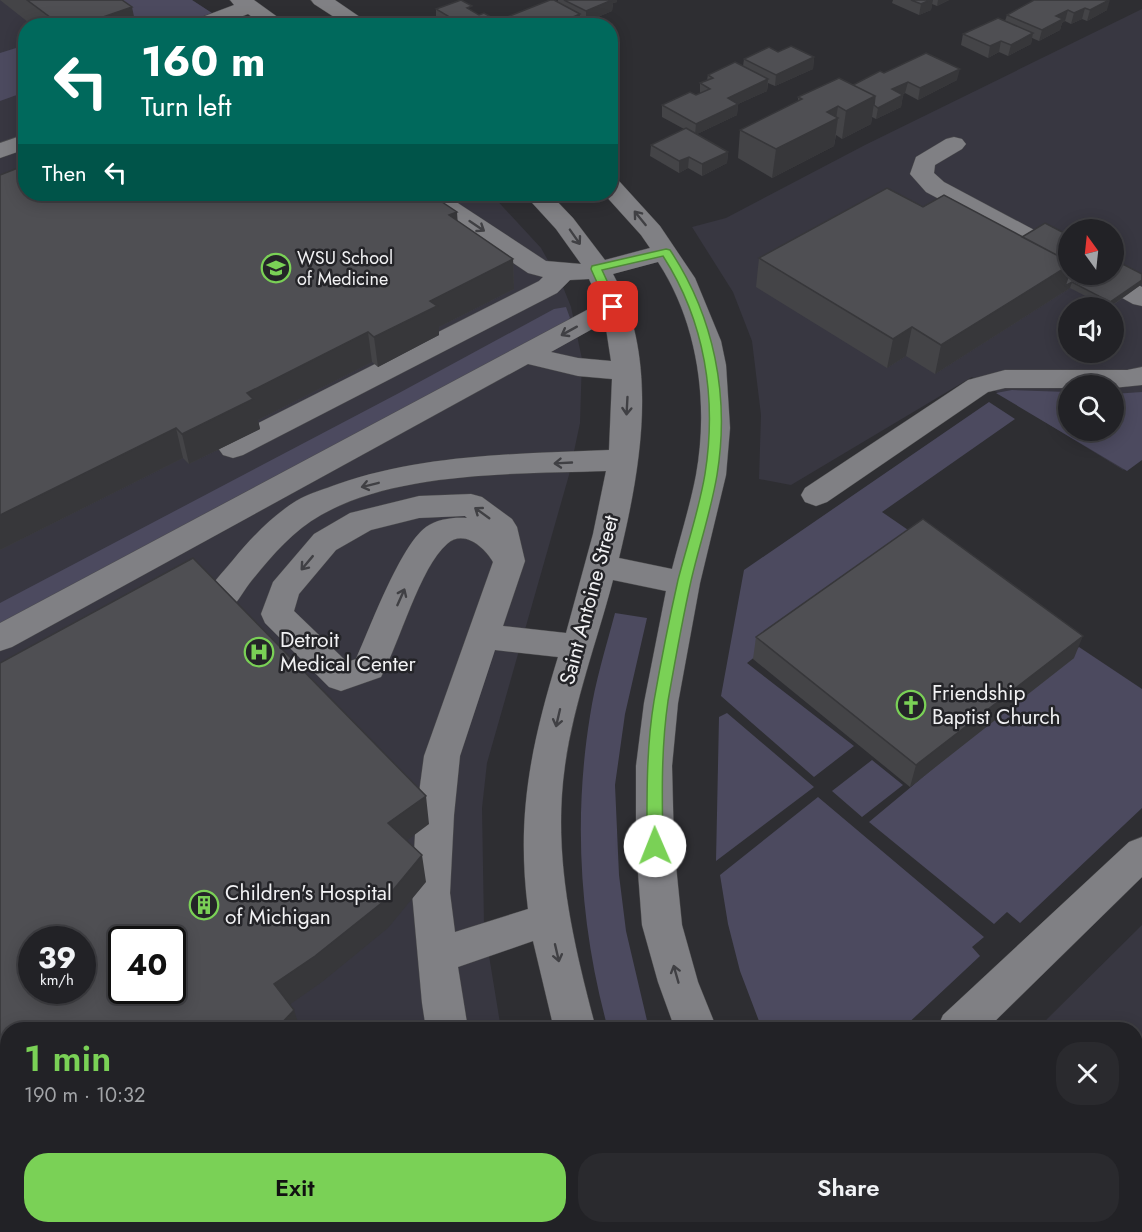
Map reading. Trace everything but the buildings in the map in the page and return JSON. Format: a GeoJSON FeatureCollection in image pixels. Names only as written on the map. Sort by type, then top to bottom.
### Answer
{"type":"FeatureCollection","features":[{"type":"Feature","properties":{"kind":"street"},"geometry":{"type":"LineString","coordinates":[[321,0],[350,18]]}},
{"type":"Feature","properties":{"kind":"street"},"geometry":{"type":"LineString","coordinates":[[213,18],[245,3],[282,18]]}},
{"type":"Feature","properties":{"kind":"street"},"geometry":{"type":"LineString","coordinates":[[0,132],[18,126]]}},
{"type":"Feature","properties":{"kind":"street"},"geometry":{"type":"LineString","coordinates":[[0,152],[18,144]]}},
{"type":"Feature","properties":{"kind":"street"},"geometry":{"type":"LineString","coordinates":[[954,144],[924,162],[922,174],[934,187],[1058,253]]}},
{"type":"Feature","properties":{"kind":"street"},"geometry":{"type":"LineString","coordinates":[[0,163],[18,156]]}},
{"type":"Feature","properties":{"kind":"street"},"geometry":{"type":"LineString","coordinates":[[618,194],[631,206],[666,252],[682,278],[707,341],[714,390],[715,428],[711,475],[684,583],[661,703],[654,766],[655,846],[662,925],[678,982],[693,1022]]}},
{"type":"Feature","properties":{"kind":"street"},"geometry":{"type":"LineString","coordinates":[[438,201],[537,267],[562,273],[596,269],[666,252]]}},
{"type":"Feature","properties":{"kind":"street","name":"Saint Antoine Street"},"geometry":{"type":"LineString","coordinates":[[544,201],[560,216],[596,269],[613,307],[622,333],[627,401],[610,532],[547,765],[543,825],[549,919],[566,1022]]}},
{"type":"Feature","properties":{"kind":"street"},"geometry":{"type":"LineString","coordinates":[[233,448],[548,287],[562,273]]}},
{"type":"Feature","properties":{"kind":"street"},"geometry":{"type":"LineString","coordinates":[[1119,285],[1142,298]]}},
{"type":"Feature","properties":{"kind":"street"},"geometry":{"type":"LineString","coordinates":[[0,638],[613,307]]}},
{"type":"Feature","properties":{"kind":"street"},"geometry":{"type":"LineString","coordinates":[[525,355],[578,368],[626,370]]}},
{"type":"Feature","properties":{"kind":"street"},"geometry":{"type":"LineString","coordinates":[[816,495],[978,386],[1005,379],[1126,379],[1142,376]]}},
{"type":"Feature","properties":{"kind":"street"},"geometry":{"type":"LineString","coordinates":[[216,603],[252,559],[289,522],[310,507],[352,489],[398,477],[467,469],[621,460]]}},
{"type":"Feature","properties":{"kind":"street"},"geometry":{"type":"LineString","coordinates":[[446,1022],[431,893],[435,814],[442,756],[509,561],[501,527],[471,505],[419,507],[361,521],[325,542],[284,590],[277,614],[341,678],[369,668],[414,568],[435,537],[450,528],[468,528],[492,539],[509,561]]}},
{"type":"Feature","properties":{"kind":"street"},"geometry":{"type":"LineString","coordinates":[[400,512],[418,532],[425,552]]}},
{"type":"Feature","properties":{"kind":"street"},"geometry":{"type":"LineString","coordinates":[[601,566],[684,583]]}},
{"type":"Feature","properties":{"kind":"street"},"geometry":{"type":"LineString","coordinates":[[483,636],[578,648]]}},
{"type":"Feature","properties":{"kind":"street"},"geometry":{"type":"LineString","coordinates":[[965,1022],[1142,853]]}},
{"type":"Feature","properties":{"kind":"street"},"geometry":{"type":"LineString","coordinates":[[437,956],[549,919]]}},
{"type":"Feature","properties":{"kind":"shaded area","name":"Detroit Medical Center"},"geometry":{"type":"Polygon","coordinates":[[[0,0],[192,0],[219,18],[18,18],[18,201],[497,201],[541,248],[563,287],[571,307],[582,359],[580,423],[569,475],[487,763],[482,808],[484,925],[500,1022],[0,1022],[0,0]]]}},
{"type":"Feature","properties":{"kind":"shaded area"},"geometry":{"type":"Polygon","coordinates":[[[99,0],[192,0],[212,13],[198,18],[125,18],[99,0]]]}},
{"type":"Feature","properties":{"kind":"shaded area"},"geometry":{"type":"Polygon","coordinates":[[[1142,9],[1142,456],[1123,470],[1076,441],[1124,441],[1124,375],[1058,375],[1058,430],[972,377],[791,485],[759,479],[761,415],[752,341],[733,292],[692,227],[726,218],[865,145],[1142,9]]]}},
{"type":"Feature","properties":{"kind":"shaded area"},"geometry":{"type":"Polygon","coordinates":[[[18,49],[18,95],[0,101],[0,53],[18,49]]]}},
{"type":"Feature","properties":{"kind":"shaded area"},"geometry":{"type":"Polygon","coordinates":[[[566,307],[570,318],[567,321],[0,625],[0,603],[554,309],[566,307]]]}},
{"type":"Feature","properties":{"kind":"shaded area"},"geometry":{"type":"Polygon","coordinates":[[[1012,390],[1058,392],[1058,430],[996,393],[1012,390]]]}},
{"type":"Feature","properties":{"kind":"shaded area"},"geometry":{"type":"Polygon","coordinates":[[[1142,392],[1142,460],[1127,471],[1077,441],[1124,441],[1124,393],[1142,392]]]}},
{"type":"Feature","properties":{"kind":"shaded area"},"geometry":{"type":"Polygon","coordinates":[[[989,402],[1015,419],[882,512],[1004,596],[904,540],[747,663],[854,746],[814,777],[721,696],[744,570],[989,402]]]}},
{"type":"Feature","properties":{"kind":"shaded area"},"geometry":{"type":"Polygon","coordinates":[[[615,613],[647,618],[625,714],[615,785],[619,875],[626,931],[647,1022],[606,1022],[591,952],[582,873],[582,794],[590,716],[615,613]]]}},
{"type":"Feature","properties":{"kind":"shaded area"},"geometry":{"type":"Polygon","coordinates":[[[1079,647],[1142,689],[1142,808],[1020,923],[1007,912],[994,924],[869,822],[1079,647]]]}},
{"type":"Feature","properties":{"kind":"shaded area"},"geometry":{"type":"Polygon","coordinates":[[[727,713],[814,787],[716,861],[719,717],[727,713]]]}},
{"type":"Feature","properties":{"kind":"shaded area"},"geometry":{"type":"Polygon","coordinates":[[[872,760],[903,785],[862,817],[832,791],[872,760]]]}},
{"type":"Feature","properties":{"kind":"shaded area"},"geometry":{"type":"Polygon","coordinates":[[[818,797],[984,937],[972,947],[980,956],[909,1022],[759,1022],[740,971],[728,924],[720,875],[818,797]]]}},
{"type":"Feature","properties":{"kind":"shaded area"},"geometry":{"type":"Polygon","coordinates":[[[1142,925],[1142,1022],[1044,1022],[1142,925]]]}},
{"type":"Feature","properties":{"kind":"place","name":"WSU School of Medicine"},"geometry":{"type":"Point","coordinates":[276,268]}},
{"type":"Feature","properties":{"kind":"place","name":"Detroit Medical Center"},"geometry":{"type":"Point","coordinates":[259,652]}},
{"type":"Feature","properties":{"kind":"place","name":"Friendship Baptist Church"},"geometry":{"type":"Point","coordinates":[911,705]}},
{"type":"Feature","properties":{"kind":"place","name":"Children's Hospital of Michigan"},"geometry":{"type":"Point","coordinates":[204,905]}},
{"type":"Feature","properties":{"kind":"route"},"geometry":{"type":"LineString","coordinates":[[613,307],[603,280],[596,269],[666,252],[682,278],[696,309],[707,341],[714,390],[715,428],[711,475],[684,583],[661,703],[654,766],[655,846]]}}]}
